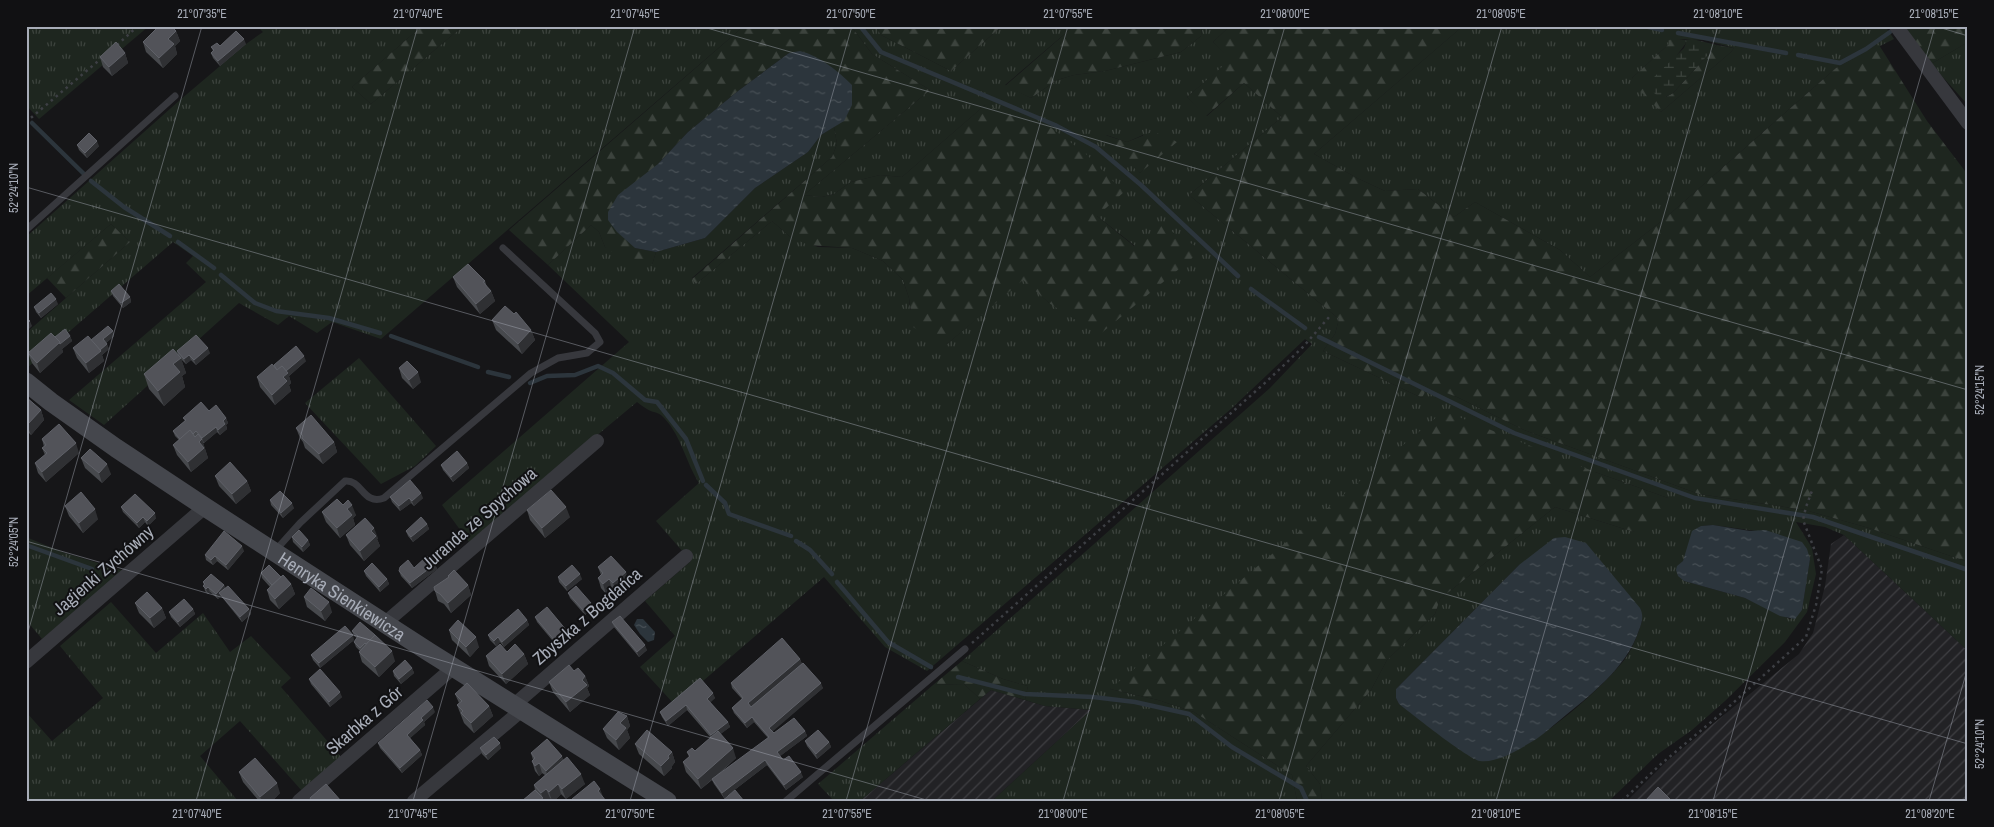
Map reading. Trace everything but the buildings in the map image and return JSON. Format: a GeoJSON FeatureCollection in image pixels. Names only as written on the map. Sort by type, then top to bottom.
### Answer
{"type":"FeatureCollection","features":[{"type":"Feature","properties":{"kind":"street"},"geometry":{"type":"LineString","coordinates":[[1896,26],[1968,123]]}},
{"type":"Feature","properties":{"kind":"street","name":"Henryka Sienkiewicza"},"geometry":{"type":"LineString","coordinates":[[26,382],[50,402],[205,507],[667,801]]}},
{"type":"Feature","properties":{"kind":"street","name":"Juranda ze Spychowa"},"geometry":{"type":"LineString","coordinates":[[385,623],[597,441]]}},
{"type":"Feature","properties":{"kind":"street","name":"Jagienki Zychówny"},"geometry":{"type":"LineString","coordinates":[[26,662],[205,507]]}},
{"type":"Feature","properties":{"kind":"street","name":"Zbyszka z Bogdańca"},"geometry":{"type":"LineString","coordinates":[[414,801],[686,556]]}},
{"type":"Feature","properties":{"kind":"street","name":"Skarbka z Gór"},"geometry":{"type":"LineString","coordinates":[[299,801],[454,667]]}},
{"type":"Feature","properties":{"kind":"lane"},"geometry":{"type":"LineString","coordinates":[[26,230],[175,96]]}},
{"type":"Feature","properties":{"kind":"lane"},"geometry":{"type":"LineString","coordinates":[[274,552],[300,523],[345,480],[350,480],[368,497],[375,500],[384,498],[530,373],[558,358],[587,353],[600,342],[595,332],[503,248]]}},
{"type":"Feature","properties":{"kind":"lane"},"geometry":{"type":"LineString","coordinates":[[786,801],[965,650]]}},
{"type":"Feature","properties":{"kind":"path"},"geometry":{"type":"LineString","coordinates":[[116,46],[138,26]]}},
{"type":"Feature","properties":{"kind":"path"},"geometry":{"type":"LineString","coordinates":[[26,122],[108,52]]}},
{"type":"Feature","properties":{"kind":"path"},"geometry":{"type":"LineString","coordinates":[[965,650],[1266,382],[1330,316]]}},
{"type":"Feature","properties":{"kind":"path"},"geometry":{"type":"LineString","coordinates":[[1622,801],[1661,764],[1730,706],[1806,637],[1816,605],[1822,569],[1803,520],[1813,488]]}},
{"type":"Feature","properties":{"kind":"shaded area"},"geometry":{"type":"Polygon","coordinates":[[[1844,535],[1968,651],[1968,801],[1627,801],[1666,762],[1799,654],[1813,633],[1825,586],[1831,544],[1844,535]]]}},
{"type":"Feature","properties":{"kind":"shaded area"},"geometry":{"type":"Polygon","coordinates":[[[991,690],[1045,706],[1091,710],[992,801],[860,801],[991,690]]]}},
{"type":"Feature","properties":{"kind":"green space"},"geometry":{"type":"Polygon","coordinates":[[[26,26],[149,26],[39,119],[26,105],[26,26]]]}},
{"type":"Feature","properties":{"kind":"green space"},"geometry":{"type":"Polygon","coordinates":[[[257,26],[422,26],[352,87],[371,104],[463,26],[744,26],[381,339],[332,322],[317,333],[289,316],[278,325],[239,303],[104,425],[69,400],[206,282],[186,263],[193,256],[173,242],[27,368],[26,333],[130,242],[111,224],[26,296],[26,237],[180,100],[263,32],[257,26]]]}},
{"type":"Feature","properties":{"kind":"green space"},"geometry":{"type":"Polygon","coordinates":[[[422,26],[463,26],[371,104],[352,87],[422,26]]]}},
{"type":"Feature","properties":{"kind":"green space"},"geometry":{"type":"Polygon","coordinates":[[[744,26],[851,26],[872,54],[930,90],[804,195],[822,197],[834,194],[851,182],[880,175],[902,177],[985,105],[1050,127],[1086,154],[1124,192],[1097,216],[1134,246],[1161,225],[1202,250],[1099,335],[1049,303],[1023,280],[947,344],[929,338],[913,327],[909,298],[903,280],[883,261],[852,248],[808,245],[789,236],[772,221],[696,284],[692,279],[832,157],[837,144],[834,127],[844,119],[849,110],[852,86],[789,53],[688,132],[658,164],[635,248],[656,252],[652,265],[640,267],[629,263],[605,247],[599,232],[591,225],[548,265],[509,230],[744,26]]]}},
{"type":"Feature","properties":{"kind":"green space"},"geometry":{"type":"Polygon","coordinates":[[[851,26],[876,26],[881,35],[951,71],[1002,26],[1074,26],[1005,85],[1031,98],[1057,80],[1074,75],[1105,71],[1181,52],[1201,36],[1202,26],[1230,26],[1213,42],[1231,60],[1187,97],[1207,116],[1244,83],[1282,117],[1189,195],[1339,319],[1335,334],[1323,351],[1422,398],[1428,385],[1524,430],[1699,494],[1805,510],[1869,528],[1968,562],[1968,651],[1844,535],[1825,527],[1796,522],[1812,548],[1816,574],[1807,612],[1785,642],[1725,701],[1692,730],[1658,754],[1609,801],[1322,801],[1320,784],[1306,766],[1371,690],[1387,660],[1435,614],[1440,599],[1555,507],[1634,532],[1668,498],[1595,472],[1110,689],[1158,700],[1194,712],[1292,775],[1297,801],[992,801],[1091,710],[1045,706],[1025,700],[1028,686],[1003,679],[962,661],[1270,388],[1312,344],[1305,339],[1232,408],[927,671],[885,647],[824,577],[675,705],[640,667],[675,636],[645,601],[691,561],[656,521],[699,483],[673,430],[661,415],[637,402],[469,542],[442,505],[629,342],[548,265],[591,225],[599,232],[605,247],[652,265],[656,252],[705,238],[755,188],[808,152],[821,135],[834,127],[837,144],[832,157],[692,278],[696,284],[772,221],[789,236],[818,247],[852,248],[883,261],[903,280],[909,298],[910,309],[947,344],[1023,279],[1049,303],[1135,246],[1097,216],[985,105],[902,177],[880,175],[851,182],[834,194],[822,197],[804,195],[930,90],[872,54],[851,26]],[[1106,135],[1140,173],[1152,162],[1143,135],[1127,142],[1106,135]],[[1713,525],[1701,526],[1683,561],[1678,566],[1684,581],[1745,598],[1790,619],[1802,610],[1810,558],[1756,531],[1713,525]],[[1519,565],[1396,689],[1396,698],[1399,704],[1453,744],[1480,760],[1496,758],[1516,750],[1537,738],[1598,688],[1628,655],[1642,621],[1519,565]]]}},
{"type":"Feature","properties":{"kind":"green space"},"geometry":{"type":"Polygon","coordinates":[[[876,26],[1002,26],[951,71],[881,35],[876,26]]]}},
{"type":"Feature","properties":{"kind":"green space"},"geometry":{"type":"Polygon","coordinates":[[[1074,26],[1202,26],[1201,36],[1181,52],[1105,71],[1074,75],[1057,80],[1031,98],[1005,86],[1074,26]]]}},
{"type":"Feature","properties":{"kind":"green space"},"geometry":{"type":"Polygon","coordinates":[[[1230,26],[1463,26],[1314,154],[1385,191],[1418,189],[1454,217],[1475,202],[1560,250],[1590,277],[1663,220],[1836,68],[1879,45],[1927,121],[1968,175],[1968,562],[1869,528],[1805,510],[1699,494],[1524,430],[1457,397],[1428,386],[1422,398],[1323,351],[1335,334],[1339,319],[1189,195],[1282,117],[1244,83],[1206,116],[1187,97],[1230,60],[1213,42],[1230,26]]]}},
{"type":"Feature","properties":{"kind":"green space"},"geometry":{"type":"Polygon","coordinates":[[[1463,26],[1885,26],[1894,39],[1836,68],[1663,220],[1590,277],[1560,250],[1475,202],[1454,217],[1418,189],[1385,191],[1314,154],[1463,26]],[[1679,39],[1669,44],[1632,78],[1661,112],[1734,48],[1704,40],[1679,39]]]}},
{"type":"Feature","properties":{"kind":"green space"},"geometry":{"type":"Polygon","coordinates":[[[1902,26],[1968,26],[1968,42],[1931,64],[1902,26]]]}},
{"type":"Feature","properties":{"kind":"green space"},"geometry":{"type":"Polygon","coordinates":[[[1692,39],[1717,45],[1673,93],[1662,97],[1657,95],[1649,87],[1650,81],[1684,48],[1685,40],[1692,39]]]}},
{"type":"Feature","properties":{"kind":"green space"},"geometry":{"type":"Polygon","coordinates":[[[1668,40],[1685,40],[1686,43],[1677,55],[1666,97],[1673,93],[1717,45],[1734,48],[1661,112],[1635,86],[1632,78],[1669,44],[1668,40]]]}},
{"type":"Feature","properties":{"kind":"green space"},"geometry":{"type":"Polygon","coordinates":[[[1968,42],[1968,105],[1931,64],[1968,42]]]}},
{"type":"Feature","properties":{"kind":"green space"},"geometry":{"type":"Polygon","coordinates":[[[1152,132],[1177,142],[1140,173],[1098,138],[1102,134],[1127,142],[1152,132]]]}},
{"type":"Feature","properties":{"kind":"green space"},"geometry":{"type":"Polygon","coordinates":[[[111,224],[130,242],[66,298],[47,278],[111,224]]]}},
{"type":"Feature","properties":{"kind":"green space"},"geometry":{"type":"Polygon","coordinates":[[[359,358],[436,446],[415,466],[381,484],[305,403],[359,358]]]}},
{"type":"Feature","properties":{"kind":"green space"},"geometry":{"type":"Polygon","coordinates":[[[1444,411],[1595,472],[1668,498],[1666,508],[1653,529],[1634,532],[1555,507],[1440,599],[1435,614],[1387,660],[1371,690],[1306,766],[1320,784],[1322,801],[1297,801],[1292,775],[1194,712],[1158,700],[1110,689],[1444,411]]]}},
{"type":"Feature","properties":{"kind":"green space"},"geometry":{"type":"Polygon","coordinates":[[[26,537],[62,552],[124,571],[42,639],[26,620],[26,537]]]}},
{"type":"Feature","properties":{"kind":"green space"},"geometry":{"type":"Polygon","coordinates":[[[111,602],[156,653],[203,613],[230,652],[251,636],[291,678],[281,687],[341,757],[302,791],[240,721],[200,756],[238,801],[26,801],[26,712],[52,741],[103,698],[60,646],[111,602]]]}},
{"type":"Feature","properties":{"kind":"green space"},"geometry":{"type":"Polygon","coordinates":[[[962,661],[1003,679],[1028,686],[1025,700],[991,690],[980,699],[964,684],[933,685],[962,661]]]}},
{"type":"Feature","properties":{"kind":"green space"},"geometry":{"type":"Polygon","coordinates":[[[964,684],[980,699],[860,801],[834,801],[818,784],[933,685],[964,684]]]}},
{"type":"Feature","properties":{"kind":"water"},"geometry":{"type":"Polygon","coordinates":[[[800,51],[815,56],[841,74],[852,85],[852,105],[844,121],[821,135],[808,152],[755,188],[705,238],[656,252],[635,248],[617,232],[608,220],[608,212],[618,195],[658,164],[688,132],[738,91],[789,53],[800,51]]]}},
{"type":"Feature","properties":{"kind":"water"},"geometry":{"type":"Polygon","coordinates":[[[1713,525],[1750,531],[1765,530],[1802,542],[1807,549],[1810,559],[1802,610],[1795,619],[1780,616],[1745,598],[1684,581],[1678,576],[1677,566],[1683,561],[1692,531],[1701,526],[1713,525]]]}},
{"type":"Feature","properties":{"kind":"water"},"geometry":{"type":"Polygon","coordinates":[[[1565,537],[1586,543],[1640,608],[1642,619],[1639,630],[1625,657],[1595,691],[1536,739],[1507,755],[1493,760],[1480,761],[1453,745],[1399,704],[1396,698],[1396,689],[1519,565],[1554,538],[1565,537]]]}},
{"type":"Feature","properties":{"kind":"water"},"geometry":{"type":"Polygon","coordinates":[[[637,619],[643,619],[655,632],[654,640],[648,642],[640,634],[634,625],[637,619]]]}},
{"type":"Feature","properties":{"kind":"waterway"},"geometry":{"type":"LineString","coordinates":[[860,26],[881,52],[1055,125],[1096,147],[1141,185],[1238,276]]}},
{"type":"Feature","properties":{"kind":"waterway"},"geometry":{"type":"LineString","coordinates":[[1644,26],[1662,30]]}},
{"type":"Feature","properties":{"kind":"waterway"},"geometry":{"type":"LineString","coordinates":[[1798,55],[1840,63],[1866,49],[1890,32]]}},
{"type":"Feature","properties":{"kind":"waterway"},"geometry":{"type":"LineString","coordinates":[[1678,33],[1786,53]]}},
{"type":"Feature","properties":{"kind":"waterway"},"geometry":{"type":"LineString","coordinates":[[32,123],[84,174]]}},
{"type":"Feature","properties":{"kind":"waterway"},"geometry":{"type":"LineString","coordinates":[[91,181],[124,207],[170,236]]}},
{"type":"Feature","properties":{"kind":"waterway"},"geometry":{"type":"LineString","coordinates":[[178,242],[214,268]]}},
{"type":"Feature","properties":{"kind":"waterway"},"geometry":{"type":"LineString","coordinates":[[221,275],[255,303],[276,311],[329,318],[380,333]]}},
{"type":"Feature","properties":{"kind":"waterway"},"geometry":{"type":"LineString","coordinates":[[1251,289],[1305,328]]}},
{"type":"Feature","properties":{"kind":"waterway"},"geometry":{"type":"LineString","coordinates":[[391,336],[478,367]]}},
{"type":"Feature","properties":{"kind":"waterway"},"geometry":{"type":"LineString","coordinates":[[1319,337],[1514,433],[1695,498],[1813,517],[1968,570]]}},
{"type":"Feature","properties":{"kind":"waterway"},"geometry":{"type":"LineString","coordinates":[[530,383],[547,376],[575,375],[598,366],[613,373],[645,400],[657,402],[686,439],[703,481]]}},
{"type":"Feature","properties":{"kind":"waterway"},"geometry":{"type":"LineString","coordinates":[[488,372],[509,377]]}},
{"type":"Feature","properties":{"kind":"waterway"},"geometry":{"type":"LineString","coordinates":[[706,485],[725,503],[729,514],[791,536]]}},
{"type":"Feature","properties":{"kind":"waterway"},"geometry":{"type":"LineString","coordinates":[[796,541],[810,550],[832,574]]}},
{"type":"Feature","properties":{"kind":"waterway"},"geometry":{"type":"LineString","coordinates":[[26,545],[92,569]]}},
{"type":"Feature","properties":{"kind":"waterway"},"geometry":{"type":"LineString","coordinates":[[837,582],[888,642],[931,667]]}},
{"type":"Feature","properties":{"kind":"waterway"},"geometry":{"type":"LineString","coordinates":[[958,677],[1025,694],[1093,697],[1135,702],[1189,714],[1232,747],[1301,788],[1307,801]]}}]}
